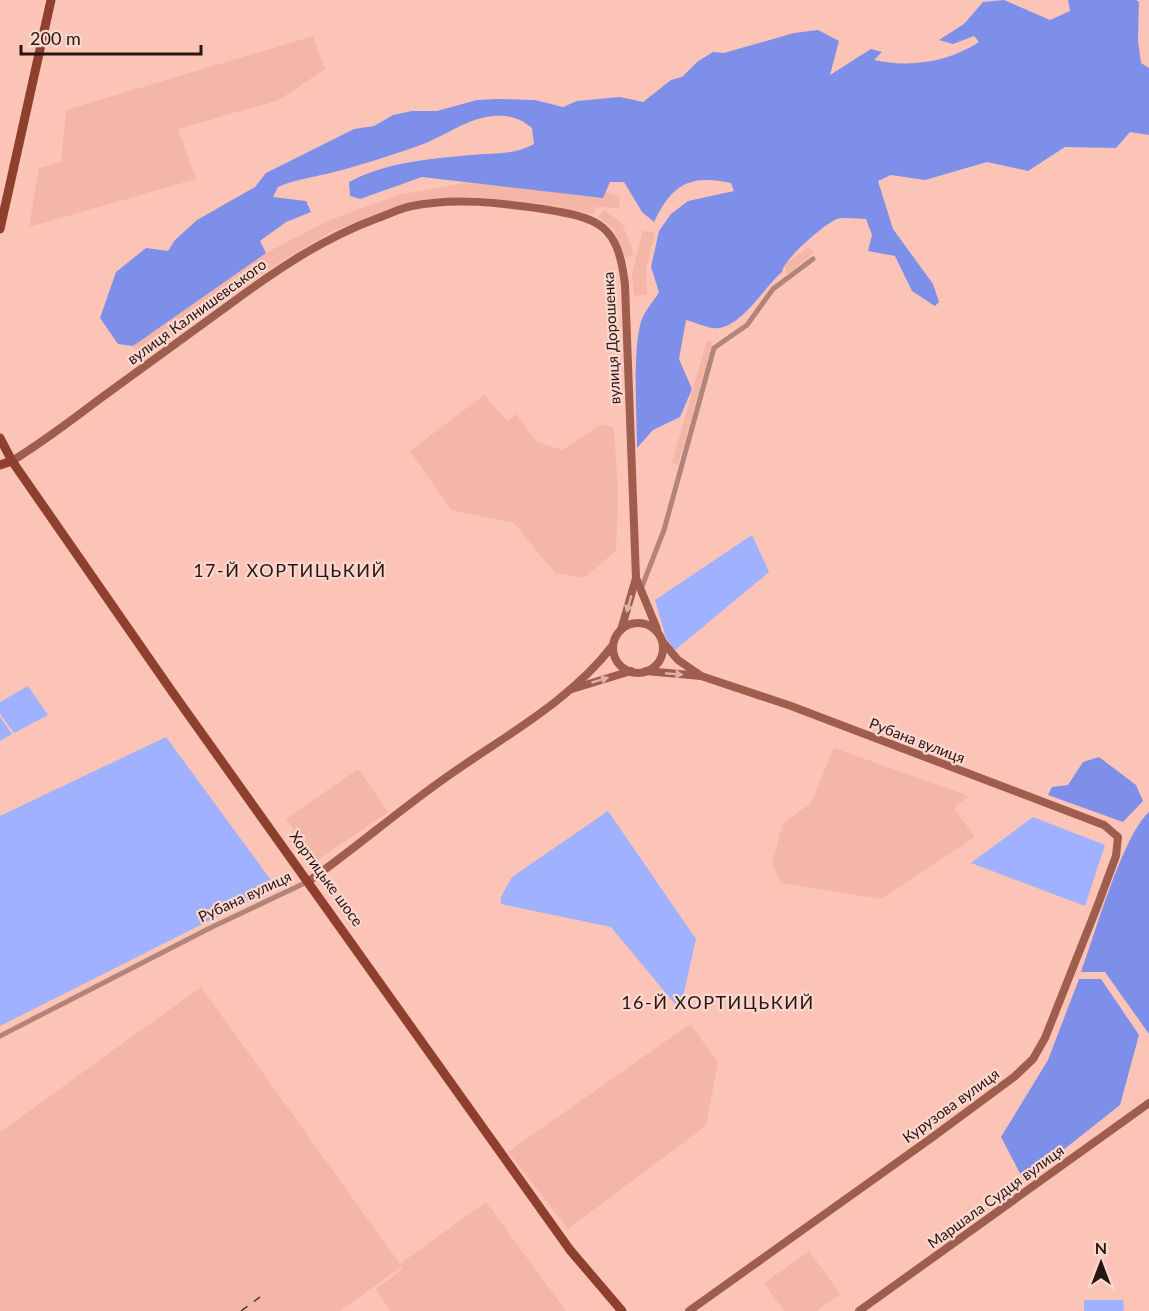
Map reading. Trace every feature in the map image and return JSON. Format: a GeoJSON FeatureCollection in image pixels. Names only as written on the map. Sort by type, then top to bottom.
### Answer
{"type":"FeatureCollection","features":[{"type":"Feature","properties":{"kind":"main road"},"geometry":{"type":"LineString","coordinates":[[0,229],[51,0]]}},
{"type":"Feature","properties":{"kind":"main road","name":"Хортицьке шосе"},"geometry":{"type":"LineString","coordinates":[[0,438],[12,460],[168,686],[570,1250],[601,1290],[622,1311]]}},
{"type":"Feature","properties":{"kind":"main road"},"geometry":{"type":"LineString","coordinates":[[0,465],[12,460]]}},
{"type":"Feature","properties":{"kind":"street","name":"вулиця Дорошенка"},"geometry":{"type":"LineString","coordinates":[[410,206],[466,201],[509,204],[590,218],[604,225],[609,232],[620,258],[625,285],[636,578],[621,630]]}},
{"type":"Feature","properties":{"kind":"street","name":"вулиця Калнишевського"},"geometry":{"type":"LineString","coordinates":[[12,460],[304,252],[363,224],[410,206]]}},
{"type":"Feature","properties":{"kind":"street"},"geometry":{"type":"LineString","coordinates":[[641,589],[664,530],[714,348],[747,324],[773,290],[813,259]]}},
{"type":"Feature","properties":{"kind":"street","name":"вулиця Дорошенка"},"geometry":{"type":"LineString","coordinates":[[636,578],[659,633]]}},
{"type":"Feature","properties":{"kind":"street"},"geometry":{"type":"LineString","coordinates":[[641,623],[651,626],[659,633],[663,642],[663,653],[659,662],[646,671],[631,671],[618,661],[613,645],[621,630],[631,624],[641,623]]}},
{"type":"Feature","properties":{"kind":"street","name":"Рубана вулиця"},"geometry":{"type":"LineString","coordinates":[[663,642],[678,660],[701,676]]}},
{"type":"Feature","properties":{"kind":"street","name":"Рубана вулиця"},"geometry":{"type":"LineString","coordinates":[[0,1036],[309,881],[438,782],[570,689],[613,645]]}},
{"type":"Feature","properties":{"kind":"street","name":"Рубана вулиця"},"geometry":{"type":"LineString","coordinates":[[570,689],[631,671]]}},
{"type":"Feature","properties":{"kind":"street","name":"Рубана вулиця"},"geometry":{"type":"LineString","coordinates":[[646,671],[701,676],[790,706],[1104,825],[1118,837]]}},
{"type":"Feature","properties":{"kind":"street","name":"Курузова вулиця"},"geometry":{"type":"LineString","coordinates":[[689,1311],[1014,1077],[1033,1059],[1045,1038],[1097,907],[1116,856],[1118,837]]}},
{"type":"Feature","properties":{"kind":"street","name":"Маршала Судця вулиця"},"geometry":{"type":"LineString","coordinates":[[859,1311],[1149,1103]]}},
{"type":"Feature","properties":{"kind":"shaded area"},"geometry":{"type":"Polygon","coordinates":[[[1004,0],[1050,20],[1070,11],[1068,0],[1136,0],[1139,2],[1138,41],[1141,63],[1149,68],[1149,135],[1130,132],[1116,148],[1065,147],[1028,171],[987,162],[925,180],[891,175],[878,181],[893,229],[933,284],[939,302],[935,306],[912,291],[895,256],[868,251],[872,235],[866,219],[837,219],[796,251],[782,272],[742,316],[732,323],[713,328],[686,320],[679,359],[692,389],[680,417],[653,430],[637,448],[637,346],[642,319],[659,292],[651,267],[659,231],[671,214],[688,201],[734,191],[731,183],[704,180],[684,185],[668,199],[654,222],[642,212],[624,182],[610,182],[603,198],[422,177],[360,199],[350,196],[349,182],[378,170],[424,160],[512,152],[534,144],[532,128],[511,117],[493,116],[477,119],[427,143],[278,187],[273,197],[306,201],[311,212],[286,222],[260,241],[266,253],[133,346],[118,344],[100,318],[116,272],[146,248],[168,251],[175,240],[197,220],[255,187],[266,173],[354,129],[374,126],[393,115],[412,111],[437,111],[477,100],[535,100],[563,107],[577,101],[620,97],[643,102],[671,80],[682,77],[697,62],[713,52],[724,53],[794,33],[818,30],[839,41],[830,75],[871,49],[882,52],[874,60],[901,63],[929,62],[955,54],[979,42],[974,36],[953,44],[939,40],[964,24],[983,2],[1004,0]]]}},
{"type":"Feature","properties":{"kind":"shaded area"},"geometry":{"type":"Polygon","coordinates":[[[313,36],[325,69],[279,100],[178,129],[196,179],[29,227],[39,168],[61,162],[66,110],[313,36]]]}},
{"type":"Feature","properties":{"kind":"shaded area"},"geometry":{"type":"Polygon","coordinates":[[[465,183],[505,185],[603,197],[605,192],[620,196],[619,208],[596,207],[594,214],[543,204],[470,197],[427,199],[403,205],[331,232],[275,265],[142,359],[133,346],[266,253],[327,221],[398,195],[465,183]]]}},
{"type":"Feature","properties":{"kind":"shaded area"},"geometry":{"type":"Polygon","coordinates":[[[604,210],[622,223],[634,254],[625,258],[614,229],[598,217],[604,210]]]}},
{"type":"Feature","properties":{"kind":"shaded area"},"geometry":{"type":"Polygon","coordinates":[[[643,230],[655,233],[646,268],[647,294],[634,296],[632,274],[643,230]]]}},
{"type":"Feature","properties":{"kind":"shaded area"},"geometry":{"type":"Polygon","coordinates":[[[809,247],[814,253],[788,274],[783,265],[809,247]]]}},
{"type":"Feature","properties":{"kind":"shaded area"},"geometry":{"type":"Polygon","coordinates":[[[707,340],[713,342],[678,465],[672,463],[707,340]]]}},
{"type":"Feature","properties":{"kind":"shaded area"},"geometry":{"type":"Polygon","coordinates":[[[484,395],[507,421],[516,414],[537,442],[562,450],[602,424],[614,428],[618,491],[616,551],[584,578],[555,573],[514,523],[451,510],[410,451],[484,395]]]}},
{"type":"Feature","properties":{"kind":"shaded area"},"geometry":{"type":"Polygon","coordinates":[[[752,535],[769,572],[675,650],[666,638],[655,600],[752,535]]]}},
{"type":"Feature","properties":{"kind":"shaded area"},"geometry":{"type":"Polygon","coordinates":[[[28,686],[48,715],[14,733],[0,714],[0,702],[28,686]]]}},
{"type":"Feature","properties":{"kind":"shaded area"},"geometry":{"type":"Polygon","coordinates":[[[0,717],[12,734],[0,741],[0,717]]]}},
{"type":"Feature","properties":{"kind":"shaded area"},"geometry":{"type":"Polygon","coordinates":[[[166,737],[276,887],[0,1026],[0,816],[166,737]]]}},
{"type":"Feature","properties":{"kind":"shaded area"},"geometry":{"type":"Polygon","coordinates":[[[834,748],[969,796],[954,808],[975,837],[881,899],[781,883],[772,864],[783,823],[810,804],[834,748]]]}},
{"type":"Feature","properties":{"kind":"shaded area"},"geometry":{"type":"Polygon","coordinates":[[[1099,757],[1136,785],[1143,801],[1123,822],[1048,795],[1052,787],[1068,785],[1083,762],[1099,757]]]}},
{"type":"Feature","properties":{"kind":"shaded area"},"geometry":{"type":"Polygon","coordinates":[[[358,769],[388,812],[316,861],[286,819],[358,769]]]}},
{"type":"Feature","properties":{"kind":"shaded area"},"geometry":{"type":"Polygon","coordinates":[[[608,811],[696,939],[680,1010],[611,927],[501,904],[501,897],[512,877],[608,811]]]}},
{"type":"Feature","properties":{"kind":"shaded area"},"geometry":{"type":"Polygon","coordinates":[[[1149,812],[1149,1034],[1105,972],[1081,972],[1129,841],[1149,812]]]}},
{"type":"Feature","properties":{"kind":"shaded area"},"geometry":{"type":"Polygon","coordinates":[[[1033,817],[1105,845],[1085,906],[971,863],[1033,817]]]}},
{"type":"Feature","properties":{"kind":"shaded area"},"geometry":{"type":"Polygon","coordinates":[[[1079,979],[1101,979],[1139,1035],[1120,1105],[1024,1181],[1001,1137],[1048,1060],[1079,979]]]}},
{"type":"Feature","properties":{"kind":"shaded area"},"geometry":{"type":"Polygon","coordinates":[[[201,987],[400,1264],[486,1202],[566,1311],[390,1311],[376,1289],[403,1269],[401,1267],[340,1311],[0,1311],[0,1132],[201,987]]]}},
{"type":"Feature","properties":{"kind":"shaded area"},"geometry":{"type":"Polygon","coordinates":[[[690,1024],[718,1062],[706,1126],[568,1229],[508,1152],[690,1024]]]}},
{"type":"Feature","properties":{"kind":"shaded area"},"geometry":{"type":"Polygon","coordinates":[[[809,1251],[840,1294],[816,1311],[784,1311],[764,1283],[809,1251]]]}},
{"type":"Feature","properties":{"kind":"shaded area"},"geometry":{"type":"Polygon","coordinates":[[[1084,1300],[1123,1300],[1124,1311],[1084,1311],[1084,1300]]]}},
{"type":"Feature","properties":{"kind":"railway"},"geometry":{"type":"LineString","coordinates":[[241,1311],[260,1297]]}},
{"type":"Feature","properties":{"kind":"district","name":"17-Й ХОРТИЦЬКИЙ"},"geometry":{"type":"Point","coordinates":[290,571]}},
{"type":"Feature","properties":{"kind":"district","name":"16-Й ХОРТИЦЬКИЙ"},"geometry":{"type":"Point","coordinates":[718,1003]}}]}
